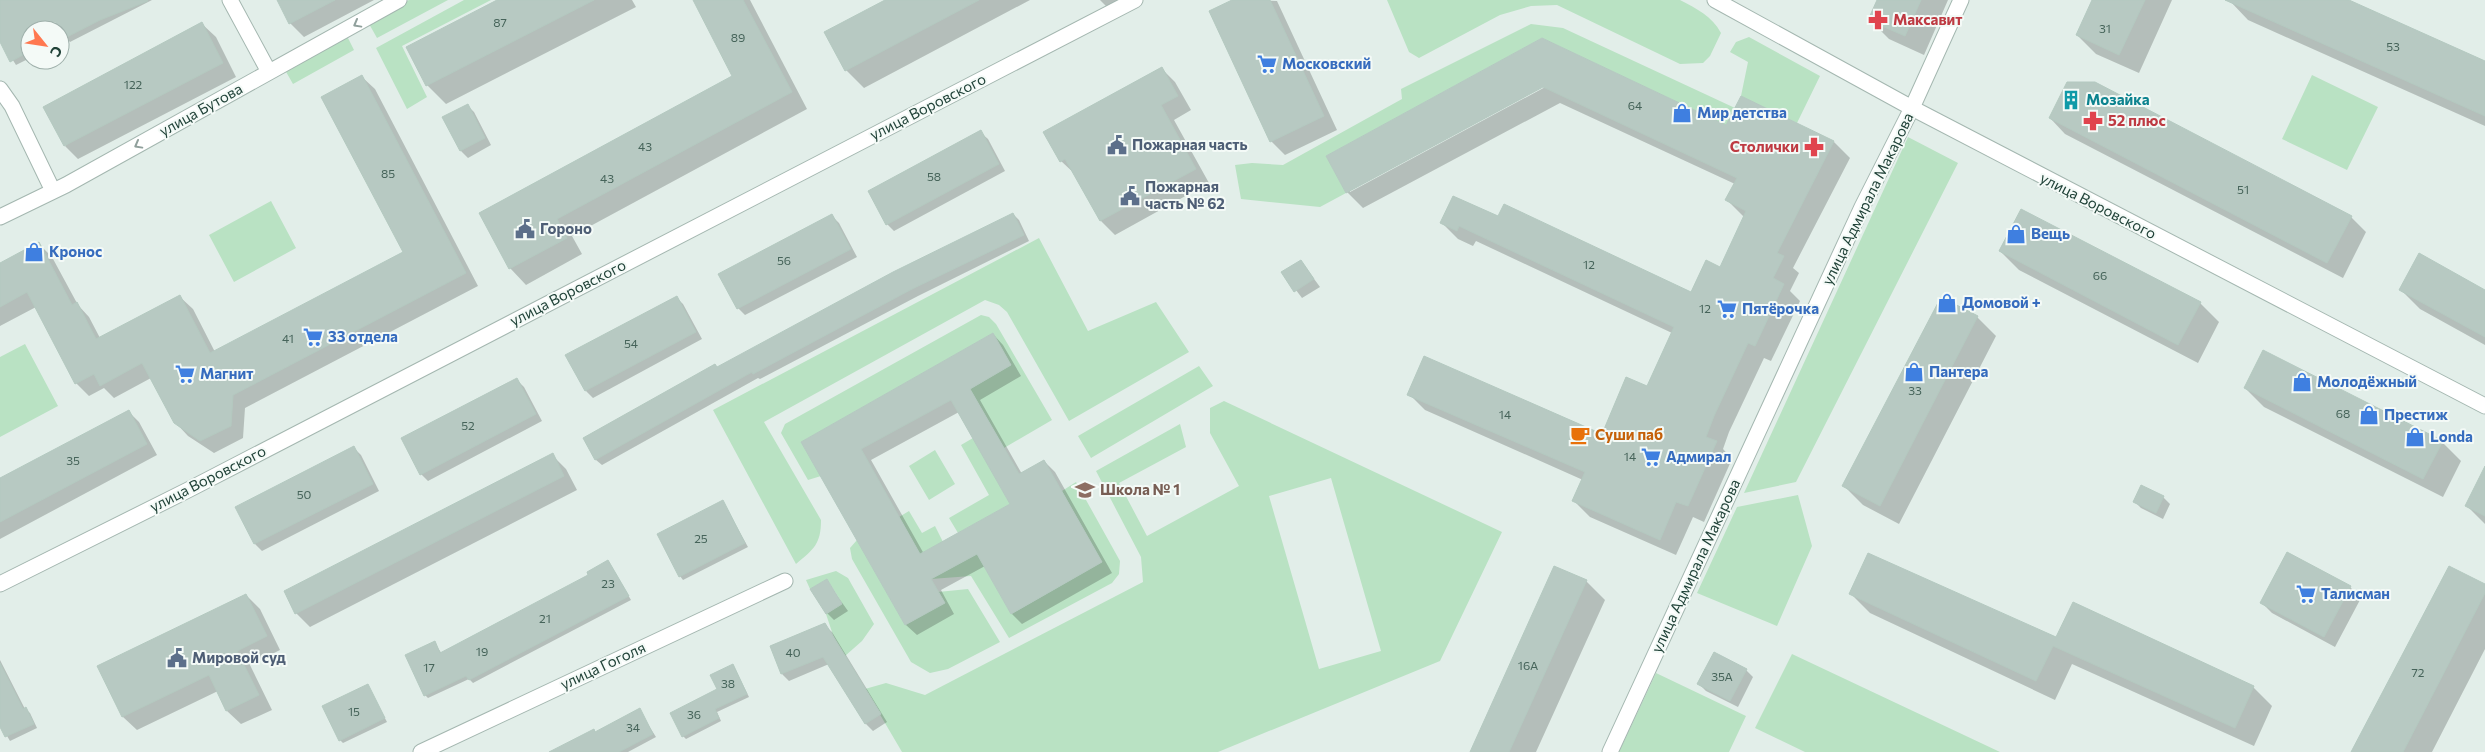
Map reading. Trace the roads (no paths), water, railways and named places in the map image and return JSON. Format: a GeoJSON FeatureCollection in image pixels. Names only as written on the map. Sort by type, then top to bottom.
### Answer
{"type":"FeatureCollection","features":[{"type":"Feature","properties":{"kind":"street"},"geometry":{"type":"LineString","coordinates":[[230,0],[269,72]]}},
{"type":"Feature","properties":{"kind":"street","name":"улица Бутова"},"geometry":{"type":"LineString","coordinates":[[0,217],[53,191],[399,0]]}},
{"type":"Feature","properties":{"kind":"street","name":"улица Воровского"},"geometry":{"type":"LineString","coordinates":[[0,584],[197,486],[1135,0]]}},
{"type":"Feature","properties":{"kind":"street","name":"улица Воровского"},"geometry":{"type":"LineString","coordinates":[[1715,0],[1912,108],[2485,406]]}},
{"type":"Feature","properties":{"kind":"street","name":"улица Адмирала Макарова"},"geometry":{"type":"LineString","coordinates":[[1610,752],[1862,207],[1912,108],[1961,0]]}},
{"type":"Feature","properties":{"kind":"street"},"geometry":{"type":"LineString","coordinates":[[0,89],[12,106],[53,191]]}},
{"type":"Feature","properties":{"kind":"street","name":"улица Гоголя"},"geometry":{"type":"LineString","coordinates":[[421,752],[785,581]]}},
{"type":"Feature","properties":{"kind":"place","name":"Максавит"},"geometry":{"type":"Point","coordinates":[1878,20]}},
{"type":"Feature","properties":{"kind":"place","name":"Московский"},"geometry":{"type":"Point","coordinates":[1267,64]}},
{"type":"Feature","properties":{"kind":"place","name":"Мозайка"},"geometry":{"type":"Point","coordinates":[2071,100]}},
{"type":"Feature","properties":{"kind":"place","name":"Мир детства"},"geometry":{"type":"Point","coordinates":[1682,113]}},
{"type":"Feature","properties":{"kind":"place","name":"52 плюс"},"geometry":{"type":"Point","coordinates":[2093,121]}},
{"type":"Feature","properties":{"kind":"place","name":"Пожарная часть"},"geometry":{"type":"Point","coordinates":[1117,145]}},
{"type":"Feature","properties":{"kind":"place","name":"Столички"},"geometry":{"type":"Point","coordinates":[1814,147]}},
{"type":"Feature","properties":{"kind":"place","name":"Пожарная часть № 62"},"geometry":{"type":"Point","coordinates":[1130,196]}},
{"type":"Feature","properties":{"kind":"place","name":"Гороно"},"geometry":{"type":"Point","coordinates":[525,229]}},
{"type":"Feature","properties":{"kind":"place","name":"Вещь"},"geometry":{"type":"Point","coordinates":[2016,234]}},
{"type":"Feature","properties":{"kind":"place","name":"Кронос"},"geometry":{"type":"Point","coordinates":[34,252]}},
{"type":"Feature","properties":{"kind":"place","name":"Домовой +"},"geometry":{"type":"Point","coordinates":[1947,303]}},
{"type":"Feature","properties":{"kind":"place","name":"Пятёрочка"},"geometry":{"type":"Point","coordinates":[1727,309]}},
{"type":"Feature","properties":{"kind":"place","name":"33 отдела"},"geometry":{"type":"Point","coordinates":[313,337]}},
{"type":"Feature","properties":{"kind":"place","name":"Пантера"},"geometry":{"type":"Point","coordinates":[1914,372]}},
{"type":"Feature","properties":{"kind":"place","name":"Магнит"},"geometry":{"type":"Point","coordinates":[185,374]}},
{"type":"Feature","properties":{"kind":"place","name":"Молодёжный"},"geometry":{"type":"Point","coordinates":[2302,382]}},
{"type":"Feature","properties":{"kind":"place","name":"Престиж"},"geometry":{"type":"Point","coordinates":[2369,415]}},
{"type":"Feature","properties":{"kind":"place","name":"Суши паб"},"geometry":{"type":"Point","coordinates":[1580,435]}},
{"type":"Feature","properties":{"kind":"place","name":"Londa"},"geometry":{"type":"Point","coordinates":[2415,437]}},
{"type":"Feature","properties":{"kind":"place","name":"Адмирал"},"geometry":{"type":"Point","coordinates":[1651,457]}},
{"type":"Feature","properties":{"kind":"place","name":"Школа № 1"},"geometry":{"type":"Point","coordinates":[1085,490]}},
{"type":"Feature","properties":{"kind":"place","name":"Талисман"},"geometry":{"type":"Point","coordinates":[2306,594]}},
{"type":"Feature","properties":{"kind":"place","name":"Мировой суд"},"geometry":{"type":"Point","coordinates":[177,658]}}]}
